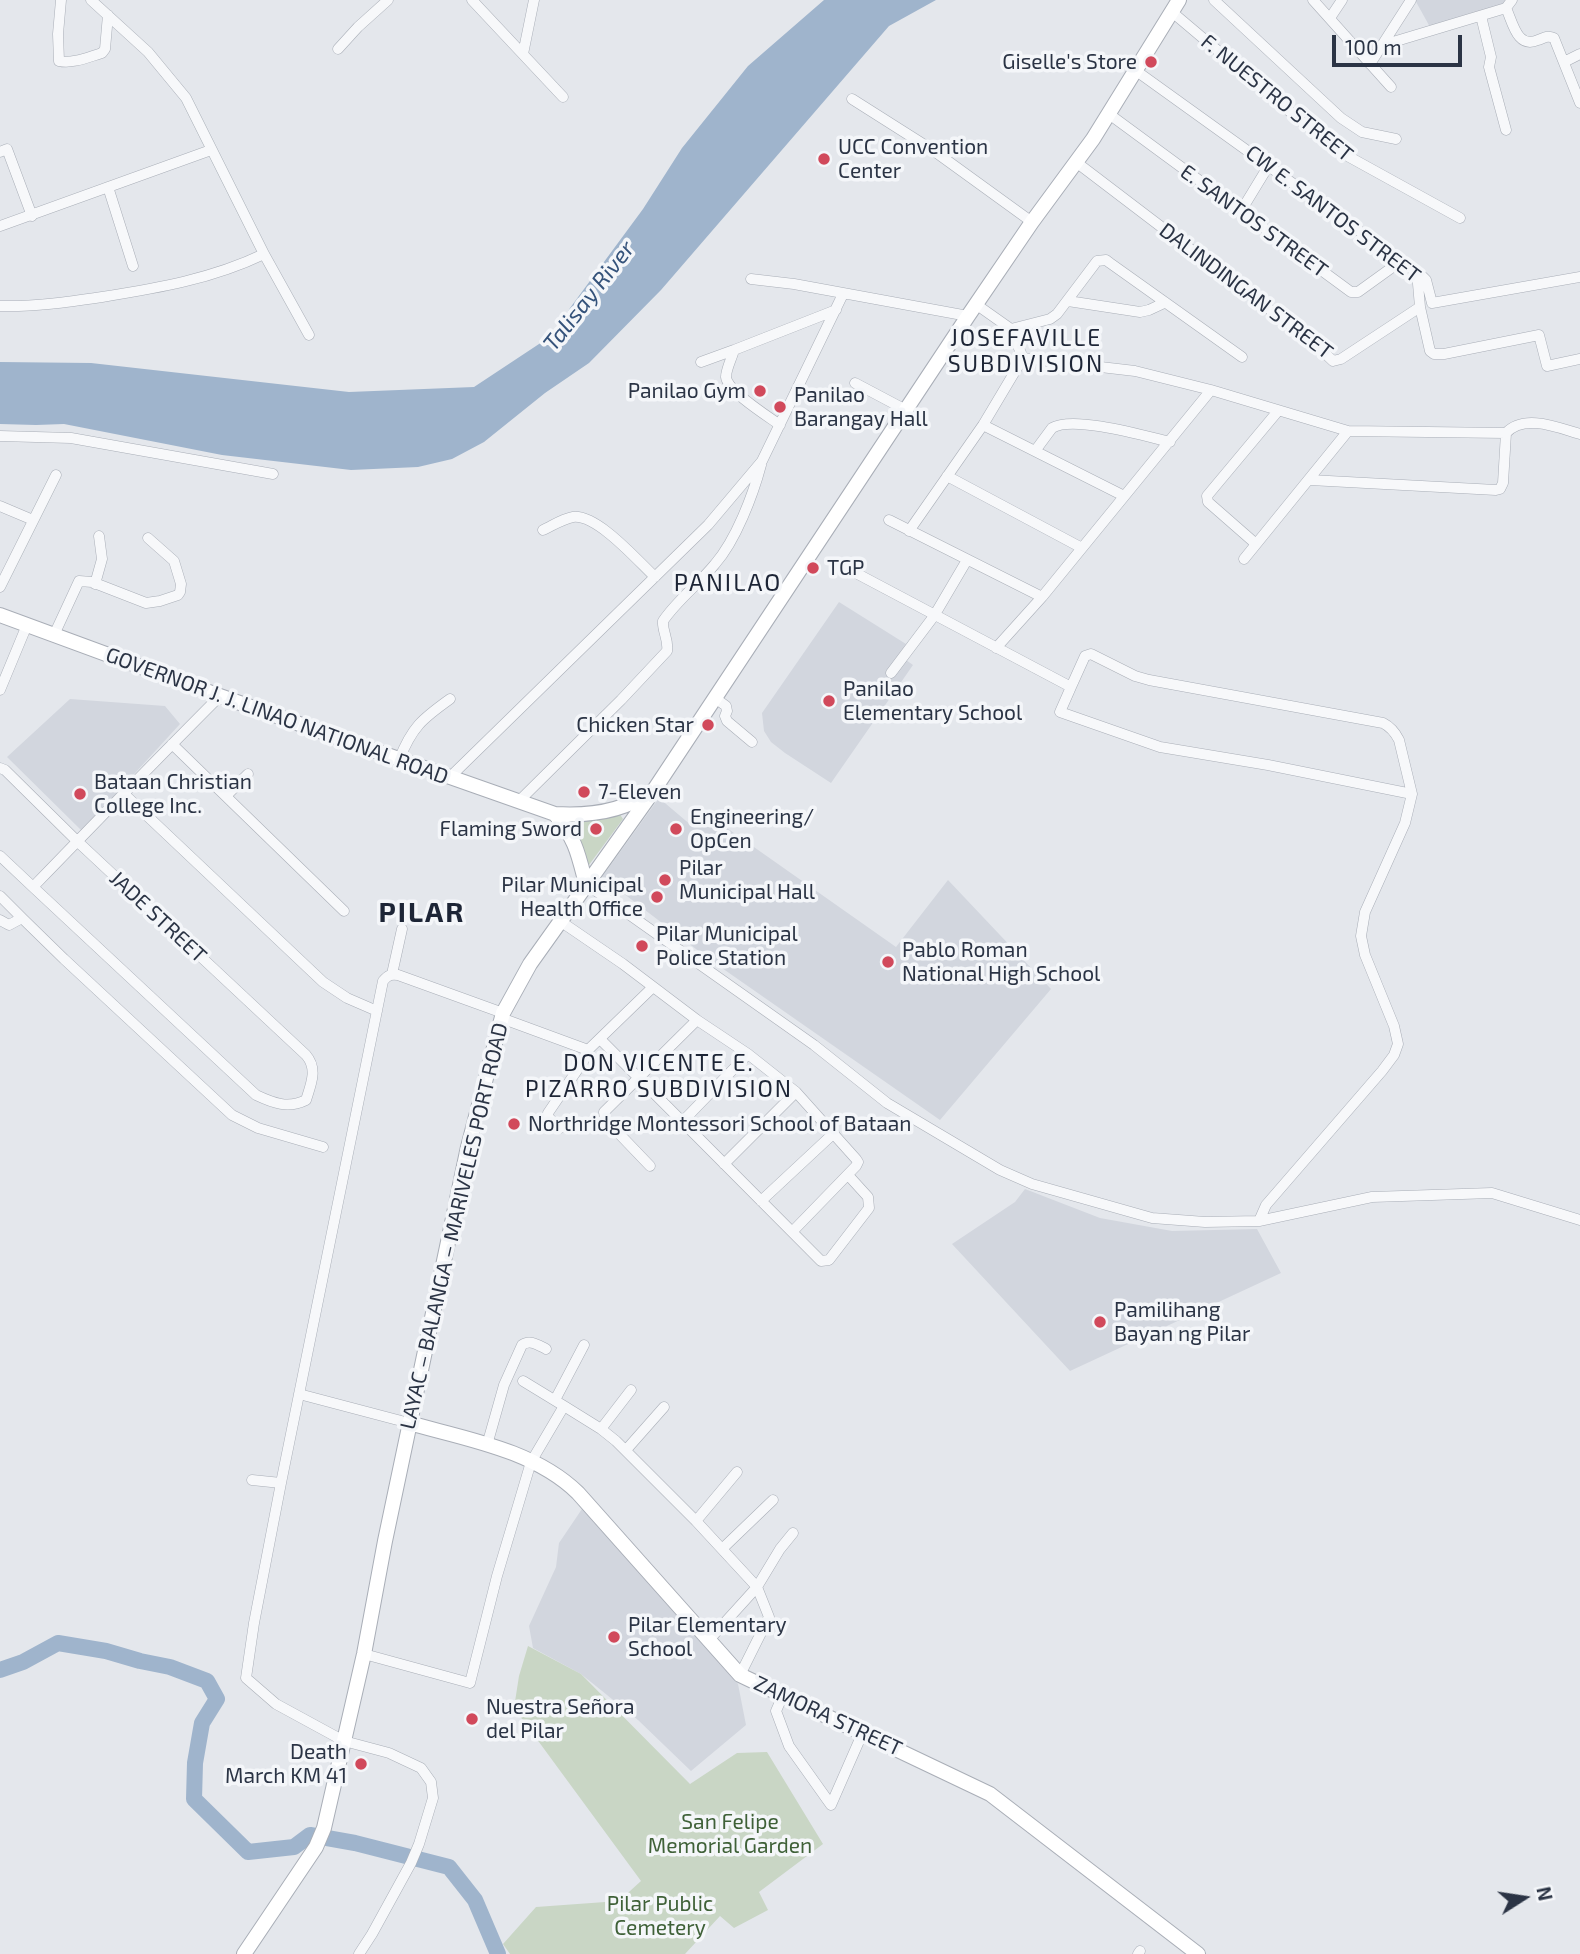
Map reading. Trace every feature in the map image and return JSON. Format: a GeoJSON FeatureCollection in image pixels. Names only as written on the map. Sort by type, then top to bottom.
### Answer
{"type":"FeatureCollection","features":[{"type":"Feature","properties":{"kind":"main road","name":"LAYAC – BALANGA – MARIVELES PORT ROAD"},"geometry":{"type":"LineString","coordinates":[[244,1954],[316,1847],[324,1828],[364,1654],[409,1423],[468,1147],[502,1016],[528,967],[654,790],[972,311],[1109,114],[1175,6]]}},
{"type":"Feature","properties":{"kind":"main road","name":"GOVERNOR J. J. LINAO NATIONAL ROAD"},"geometry":{"type":"LineString","coordinates":[[0,615],[555,814],[589,814],[619,807],[654,790]]}},
{"type":"Feature","properties":{"kind":"main road"},"geometry":{"type":"LineString","coordinates":[[555,814],[578,849],[586,884]]}},
{"type":"Feature","properties":{"kind":"main road","name":"ZAMORA STREET"},"geometry":{"type":"LineString","coordinates":[[409,1423],[487,1445],[554,1473],[578,1493],[740,1675],[990,1794],[1198,1954]]}},
{"type":"Feature","properties":{"kind":"street"},"geometry":{"type":"LineString","coordinates":[[61,0],[58,51],[59,61],[62,62],[102,53],[105,49],[108,15]]}},
{"type":"Feature","properties":{"kind":"street"},"geometry":{"type":"LineString","coordinates":[[91,0],[148,52],[186,98],[264,254],[309,335]]}},
{"type":"Feature","properties":{"kind":"street"},"geometry":{"type":"LineString","coordinates":[[338,49],[388,0]]}},
{"type":"Feature","properties":{"kind":"street"},"geometry":{"type":"LineString","coordinates":[[472,0],[564,97]]}},
{"type":"Feature","properties":{"kind":"street"},"geometry":{"type":"LineString","coordinates":[[523,54],[534,0]]}},
{"type":"Feature","properties":{"kind":"street"},"geometry":{"type":"LineString","coordinates":[[1214,0],[1340,118],[1356,130],[1396,139]]}},
{"type":"Feature","properties":{"kind":"street"},"geometry":{"type":"LineString","coordinates":[[1313,0],[1391,87]]}},
{"type":"Feature","properties":{"kind":"street"},"geometry":{"type":"LineString","coordinates":[[1330,18],[1342,0]]}},
{"type":"Feature","properties":{"kind":"street"},"geometry":{"type":"LineString","coordinates":[[1370,64],[1411,0]]}},
{"type":"Feature","properties":{"kind":"street"},"geometry":{"type":"LineString","coordinates":[[1383,45],[1481,16],[1509,4],[1521,39],[1530,43],[1552,36],[1556,40],[1580,103]]}},
{"type":"Feature","properties":{"kind":"street","name":"F. NUESTRO STREET"},"geometry":{"type":"LineString","coordinates":[[1175,6],[1334,148],[1460,218]]}},
{"type":"Feature","properties":{"kind":"street"},"geometry":{"type":"LineString","coordinates":[[1481,16],[1491,57],[1489,67],[1506,130]]}},
{"type":"Feature","properties":{"kind":"street"},"geometry":{"type":"LineString","coordinates":[[1564,62],[1580,54]]}},
{"type":"Feature","properties":{"kind":"street","name":"CW E. SANTOS STREET"},"geometry":{"type":"LineString","coordinates":[[1135,70],[1426,279],[1432,303],[1580,277]]}},
{"type":"Feature","properties":{"kind":"street"},"geometry":{"type":"LineString","coordinates":[[852,99],[934,151],[1032,222]]}},
{"type":"Feature","properties":{"kind":"street","name":"E. SANTOS STREET"},"geometry":{"type":"LineString","coordinates":[[1109,114],[1355,293],[1401,261]]}},
{"type":"Feature","properties":{"kind":"street"},"geometry":{"type":"LineString","coordinates":[[0,152],[6,149],[32,216]]}},
{"type":"Feature","properties":{"kind":"street"},"geometry":{"type":"LineString","coordinates":[[0,226],[211,150]]}},
{"type":"Feature","properties":{"kind":"street","name":"DALINDINGAN STREET"},"geometry":{"type":"LineString","coordinates":[[1076,162],[1315,344],[1333,361],[1341,359],[1420,307]]}},
{"type":"Feature","properties":{"kind":"street"},"geometry":{"type":"LineString","coordinates":[[1241,211],[1269,165]]}},
{"type":"Feature","properties":{"kind":"street"},"geometry":{"type":"LineString","coordinates":[[108,187],[133,265]]}},
{"type":"Feature","properties":{"kind":"street"},"geometry":{"type":"LineString","coordinates":[[0,306],[56,304],[164,287],[227,270],[264,254]]}},
{"type":"Feature","properties":{"kind":"street"},"geometry":{"type":"LineString","coordinates":[[751,279],[972,311],[1011,329],[1050,319],[1057,314],[1097,261],[1102,260],[1242,357]]}},
{"type":"Feature","properties":{"kind":"street"},"geometry":{"type":"LineString","coordinates":[[1417,272],[1420,307],[1430,351],[1434,354],[1539,335],[1547,366],[1580,359]]}},
{"type":"Feature","properties":{"kind":"street"},"geometry":{"type":"LineString","coordinates":[[519,801],[667,651],[663,621],[721,558],[744,514],[762,461],[843,294]]}},
{"type":"Feature","properties":{"kind":"street"},"geometry":{"type":"LineString","coordinates":[[1068,301],[1140,312],[1164,303]]}},
{"type":"Feature","properties":{"kind":"street"},"geometry":{"type":"LineString","coordinates":[[701,362],[836,310]]}},
{"type":"Feature","properties":{"kind":"street"},"geometry":{"type":"LineString","coordinates":[[1011,329],[1023,358]]}},
{"type":"Feature","properties":{"kind":"street"},"geometry":{"type":"LineString","coordinates":[[734,350],[726,378],[730,385],[780,425]]}},
{"type":"Feature","properties":{"kind":"street"},"geometry":{"type":"LineString","coordinates":[[1023,358],[1135,371],[1348,430],[1506,433]]}},
{"type":"Feature","properties":{"kind":"street"},"geometry":{"type":"LineString","coordinates":[[909,530],[983,425],[1023,358]]}},
{"type":"Feature","properties":{"kind":"street"},"geometry":{"type":"LineString","coordinates":[[855,383],[906,410]]}},
{"type":"Feature","properties":{"kind":"street"},"geometry":{"type":"LineString","coordinates":[[996,648],[1042,597],[1211,390]]}},
{"type":"Feature","properties":{"kind":"street"},"geometry":{"type":"LineString","coordinates":[[1256,544],[1208,502],[1207,496],[1278,411]]}},
{"type":"Feature","properties":{"kind":"street"},"geometry":{"type":"LineString","coordinates":[[1035,451],[1052,428],[1064,424],[1102,426],[1170,442]]}},
{"type":"Feature","properties":{"kind":"street"},"geometry":{"type":"LineString","coordinates":[[1310,480],[1496,490],[1503,484],[1506,433],[1511,427],[1539,424],[1580,434]]}},
{"type":"Feature","properties":{"kind":"street"},"geometry":{"type":"LineString","coordinates":[[983,425],[1124,496]]}},
{"type":"Feature","properties":{"kind":"street"},"geometry":{"type":"LineString","coordinates":[[1244,559],[1348,430]]}},
{"type":"Feature","properties":{"kind":"street"},"geometry":{"type":"LineString","coordinates":[[0,436],[71,438],[273,474]]}},
{"type":"Feature","properties":{"kind":"street"},"geometry":{"type":"LineString","coordinates":[[449,778],[708,525],[762,461]]}},
{"type":"Feature","properties":{"kind":"street"},"geometry":{"type":"LineString","coordinates":[[0,587],[56,475]]}},
{"type":"Feature","properties":{"kind":"street"},"geometry":{"type":"LineString","coordinates":[[947,476],[1082,548]]}},
{"type":"Feature","properties":{"kind":"street"},"geometry":{"type":"LineString","coordinates":[[0,506],[33,520]]}},
{"type":"Feature","properties":{"kind":"street"},"geometry":{"type":"LineString","coordinates":[[543,530],[571,517],[589,519],[604,529],[655,577]]}},
{"type":"Feature","properties":{"kind":"street"},"geometry":{"type":"LineString","coordinates":[[889,520],[1042,597]]}},
{"type":"Feature","properties":{"kind":"street"},"geometry":{"type":"LineString","coordinates":[[95,584],[102,559],[99,536]]}},
{"type":"Feature","properties":{"kind":"street"},"geometry":{"type":"LineString","coordinates":[[54,635],[79,582],[84,580],[146,603],[178,595],[181,584],[174,561],[148,538]]}},
{"type":"Feature","properties":{"kind":"street"},"geometry":{"type":"LineString","coordinates":[[891,673],[934,616],[967,560]]}},
{"type":"Feature","properties":{"kind":"street"},"geometry":{"type":"LineString","coordinates":[[852,571],[1071,687]]}},
{"type":"Feature","properties":{"kind":"street"},"geometry":{"type":"LineString","coordinates":[[0,690],[27,625]]}},
{"type":"Feature","properties":{"kind":"street"},"geometry":{"type":"LineString","coordinates":[[1259,1221],[1266,1205],[1394,1055],[1398,1044],[1394,1026],[1365,955],[1361,936],[1365,912],[1405,823],[1412,794],[1399,740],[1391,727],[1383,723],[1149,680],[1091,654],[1085,656],[1082,661],[1060,712],[1160,747],[1268,765],[1412,794]]}},
{"type":"Feature","properties":{"kind":"street"},"geometry":{"type":"LineString","coordinates":[[0,856],[33,887],[220,696]]}},
{"type":"Feature","properties":{"kind":"street"},"geometry":{"type":"LineString","coordinates":[[715,698],[726,706],[727,720],[752,742]]}},
{"type":"Feature","properties":{"kind":"street"},"geometry":{"type":"LineString","coordinates":[[399,760],[405,744],[419,722],[450,699]]}},
{"type":"Feature","properties":{"kind":"street"},"geometry":{"type":"LineString","coordinates":[[172,744],[344,911]]}},
{"type":"Feature","properties":{"kind":"street","name":"JADE STREET"},"geometry":{"type":"LineString","coordinates":[[3,769],[312,1062],[312,1083],[306,1100],[299,1104],[284,1105],[256,1095],[33,887]]}},
{"type":"Feature","properties":{"kind":"street"},"geometry":{"type":"LineString","coordinates":[[226,796],[248,774]]}},
{"type":"Feature","properties":{"kind":"street"},"geometry":{"type":"LineString","coordinates":[[123,793],[323,982],[347,998],[377,1011]]}},
{"type":"Feature","properties":{"kind":"street"},"geometry":{"type":"LineString","coordinates":[[586,884],[814,1045],[887,1103],[1000,1170],[1032,1184],[1152,1218],[1205,1222],[1259,1221],[1372,1197],[1492,1193],[1580,1220]]}},
{"type":"Feature","properties":{"kind":"street"},"geometry":{"type":"LineString","coordinates":[[0,896],[232,1115],[258,1128],[323,1147]]}},
{"type":"Feature","properties":{"kind":"street"},"geometry":{"type":"LineString","coordinates":[[0,920],[9,925],[22,918]]}},
{"type":"Feature","properties":{"kind":"street"},"geometry":{"type":"LineString","coordinates":[[560,921],[748,1054],[796,1092],[858,1162],[792,1232]]}},
{"type":"Feature","properties":{"kind":"street"},"geometry":{"type":"LineString","coordinates":[[392,974],[402,929]]}},
{"type":"Feature","properties":{"kind":"street"},"geometry":{"type":"LineString","coordinates":[[359,1954],[419,1844],[433,1798],[431,1782],[421,1768],[388,1753],[344,1741],[276,1704],[246,1678],[281,1483],[383,981],[392,974],[588,1050]]}},
{"type":"Feature","properties":{"kind":"street"},"geometry":{"type":"LineString","coordinates":[[560,1128],[548,1117],[548,1113],[588,1050],[653,987]]}},
{"type":"Feature","properties":{"kind":"street"},"geometry":{"type":"LineString","coordinates":[[650,1166],[605,1119],[604,1112],[697,1020]]}},
{"type":"Feature","properties":{"kind":"street"},"geometry":{"type":"LineString","coordinates":[[600,1040],[821,1261],[829,1260],[869,1208],[868,1196],[848,1175]]}},
{"type":"Feature","properties":{"kind":"street"},"geometry":{"type":"LineString","coordinates":[[682,1122],[748,1054]]}},
{"type":"Feature","properties":{"kind":"street"},"geometry":{"type":"LineString","coordinates":[[724,1164],[796,1092]]}},
{"type":"Feature","properties":{"kind":"street"},"geometry":{"type":"LineString","coordinates":[[761,1201],[834,1133]]}},
{"type":"Feature","properties":{"kind":"street"},"geometry":{"type":"LineString","coordinates":[[487,1445],[504,1385],[522,1345],[531,1342],[547,1349]]}},
{"type":"Feature","properties":{"kind":"street"},"geometry":{"type":"LineString","coordinates":[[364,1654],[470,1683],[531,1462],[584,1345]]}},
{"type":"Feature","properties":{"kind":"street"},"geometry":{"type":"LineString","coordinates":[[523,1381],[601,1429],[626,1450],[757,1587],[769,1617],[740,1675]]}},
{"type":"Feature","properties":{"kind":"street"},"geometry":{"type":"LineString","coordinates":[[601,1429],[631,1390]]}},
{"type":"Feature","properties":{"kind":"street"},"geometry":{"type":"LineString","coordinates":[[299,1394],[409,1423]]}},
{"type":"Feature","properties":{"kind":"street"},"geometry":{"type":"LineString","coordinates":[[626,1450],[664,1407]]}},
{"type":"Feature","properties":{"kind":"street"},"geometry":{"type":"LineString","coordinates":[[696,1521],[737,1472]]}},
{"type":"Feature","properties":{"kind":"street"},"geometry":{"type":"LineString","coordinates":[[253,1480],[281,1483]]}},
{"type":"Feature","properties":{"kind":"street"},"geometry":{"type":"LineString","coordinates":[[722,1549],[773,1500]]}},
{"type":"Feature","properties":{"kind":"street"},"geometry":{"type":"LineString","coordinates":[[709,1640],[757,1587],[793,1533]]}},
{"type":"Feature","properties":{"kind":"street"},"geometry":{"type":"LineString","coordinates":[[783,1695],[776,1711],[789,1746],[831,1805],[863,1732]]}},
{"type":"Feature","properties":{"kind":"shaded area"},"geometry":{"type":"Polygon","coordinates":[[[1415,0],[1507,0],[1506,3],[1430,27],[1415,0]]]}},
{"type":"Feature","properties":{"kind":"shaded area","name":"Panilao Elementary School"},"geometry":{"type":"Polygon","coordinates":[[[839,602],[906,644],[899,655],[913,665],[831,783],[771,742],[764,731],[762,713],[839,602]]]}},
{"type":"Feature","properties":{"kind":"shaded area","name":"Bataan Christian College Inc."},"geometry":{"type":"Polygon","coordinates":[[[70,699],[165,706],[180,724],[82,831],[7,757],[70,699]]]}},
{"type":"Feature","properties":{"kind":"shaded area","name":"Pablo Roman National High School"},"geometry":{"type":"Polygon","coordinates":[[[659,798],[692,826],[707,811],[724,826],[896,947],[948,880],[1051,989],[940,1120],[709,959],[602,877],[659,798]]]}},
{"type":"Feature","properties":{"kind":"shaded area","name":"Pamilihang Bayan ng Pilar"},"geometry":{"type":"Polygon","coordinates":[[[1025,1189],[1100,1218],[1172,1231],[1257,1229],[1281,1273],[1070,1371],[952,1244],[1015,1202],[1025,1189]]]}},
{"type":"Feature","properties":{"kind":"shaded area","name":"Pilar Elementary School"},"geometry":{"type":"Polygon","coordinates":[[[584,1506],[738,1684],[746,1725],[691,1771],[638,1720],[581,1674],[533,1648],[529,1626],[556,1567],[559,1543],[584,1506]]]}},
{"type":"Feature","properties":{"kind":"green space"},"geometry":{"type":"Polygon","coordinates":[[[619,813],[623,819],[586,869],[579,837],[563,818],[619,813]]]}},
{"type":"Feature","properties":{"kind":"green space","name":"San Felipe Memorial Garden"},"geometry":{"type":"Polygon","coordinates":[[[528,1646],[581,1674],[690,1784],[737,1753],[767,1752],[823,1844],[759,1892],[768,1910],[734,1928],[720,1916],[685,1954],[510,1954],[503,1944],[536,1907],[619,1901],[641,1881],[514,1708],[519,1676],[528,1646]]]}},
{"type":"Feature","properties":{"kind":"water","name":"Talisay River"},"geometry":{"type":"Polygon","coordinates":[[[824,0],[936,0],[889,26],[661,290],[589,363],[545,393],[484,442],[452,459],[418,467],[351,470],[222,455],[64,424],[0,424],[0,362],[91,363],[349,392],[474,387],[558,329],[570,308],[643,209],[682,148],[748,66],[824,0]]]}},
{"type":"Feature","properties":{"kind":"waterway"},"geometry":{"type":"LineString","coordinates":[[0,1670],[23,1662],[58,1643],[106,1651],[170,1667],[207,1681],[217,1699],[202,1723],[195,1763],[194,1799],[248,1852],[294,1847],[310,1835],[355,1843],[449,1867],[475,1900],[498,1954]]}},
{"type":"Feature","properties":{"kind":"place","name":"Giselle's Store"},"geometry":{"type":"Point","coordinates":[1151,62]}},
{"type":"Feature","properties":{"kind":"place","name":"UCC Convention Center"},"geometry":{"type":"Point","coordinates":[824,159]}},
{"type":"Feature","properties":{"kind":"place","name":"Panilao Gym"},"geometry":{"type":"Point","coordinates":[760,391]}},
{"type":"Feature","properties":{"kind":"place","name":"Panilao Barangay Hall"},"geometry":{"type":"Point","coordinates":[780,407]}},
{"type":"Feature","properties":{"kind":"place","name":"TGP"},"geometry":{"type":"Point","coordinates":[813,568]}},
{"type":"Feature","properties":{"kind":"place","name":"Panilao Elementary School"},"geometry":{"type":"Point","coordinates":[829,701]}},
{"type":"Feature","properties":{"kind":"place","name":"Chicken Star"},"geometry":{"type":"Point","coordinates":[708,725]}},
{"type":"Feature","properties":{"kind":"place","name":"7-Eleven"},"geometry":{"type":"Point","coordinates":[584,792]}},
{"type":"Feature","properties":{"kind":"place","name":"Bataan Christian College Inc."},"geometry":{"type":"Point","coordinates":[80,794]}},
{"type":"Feature","properties":{"kind":"place","name":"Flaming Sword"},"geometry":{"type":"Point","coordinates":[596,829]}},
{"type":"Feature","properties":{"kind":"place","name":"Engineering/ OpCen"},"geometry":{"type":"Point","coordinates":[676,829]}},
{"type":"Feature","properties":{"kind":"place","name":"Pilar Municipal Hall"},"geometry":{"type":"Point","coordinates":[665,880]}},
{"type":"Feature","properties":{"kind":"place","name":"Pilar Municipal Health Office"},"geometry":{"type":"Point","coordinates":[657,897]}},
{"type":"Feature","properties":{"kind":"place","name":"Pilar Municipal Police Station"},"geometry":{"type":"Point","coordinates":[642,946]}},
{"type":"Feature","properties":{"kind":"place","name":"Pablo Roman National High School"},"geometry":{"type":"Point","coordinates":[888,962]}},
{"type":"Feature","properties":{"kind":"place","name":"Northridge Montessori School of Bataan"},"geometry":{"type":"Point","coordinates":[514,1124]}},
{"type":"Feature","properties":{"kind":"place","name":"Pamilihang Bayan ng Pilar"},"geometry":{"type":"Point","coordinates":[1100,1322]}},
{"type":"Feature","properties":{"kind":"place","name":"Pilar Elementary School"},"geometry":{"type":"Point","coordinates":[614,1637]}},
{"type":"Feature","properties":{"kind":"place","name":"Nuestra Señora del Pilar"},"geometry":{"type":"Point","coordinates":[472,1719]}},
{"type":"Feature","properties":{"kind":"place","name":"Death March KM 41"},"geometry":{"type":"Point","coordinates":[361,1764]}},
{"type":"Feature","properties":{"kind":"district","name":"JOSEFAVILLE SUBDIVISION"},"geometry":{"type":"Point","coordinates":[1026,351]}},
{"type":"Feature","properties":{"kind":"district","name":"PANILAO"},"geometry":{"type":"Point","coordinates":[728,583]}},
{"type":"Feature","properties":{"kind":"district","name":"PILAR"},"geometry":{"type":"Point","coordinates":[422,913]}},
{"type":"Feature","properties":{"kind":"district","name":"DON VICENTE E. PIZARRO SUBDIVISION"},"geometry":{"type":"Point","coordinates":[659,1076]}},
{"type":"Feature","properties":{"kind":"park label","name":"Pilar Public Cemetery"},"geometry":{"type":"Point","coordinates":[660,1916]}}]}
